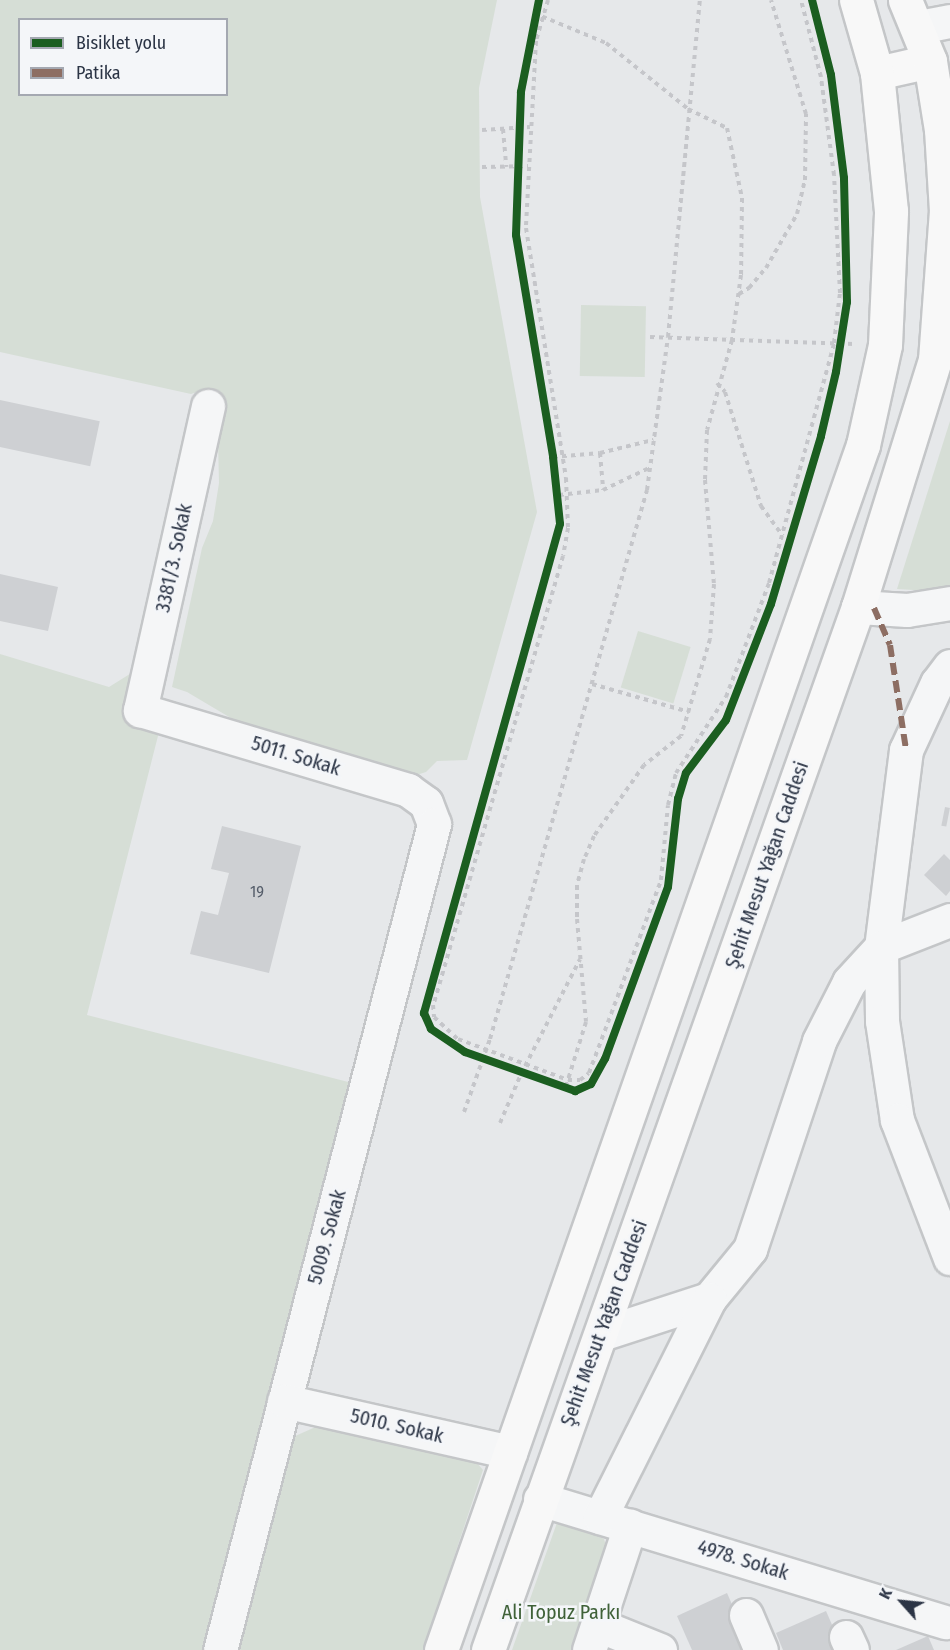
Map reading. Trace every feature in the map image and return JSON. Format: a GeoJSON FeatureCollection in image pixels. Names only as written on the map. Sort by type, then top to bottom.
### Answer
{"type":"FeatureCollection","features":[{"type":"Feature","properties":{"kind":"main road"},"geometry":{"type":"LineString","coordinates":[[441,1650],[843,510],[863,445],[885,345],[891,211],[877,73],[869,36],[856,0]]}},
{"type":"Feature","properties":{"kind":"main road"},"geometry":{"type":"LineString","coordinates":[[869,36],[912,14]]}},
{"type":"Feature","properties":{"kind":"main road","name":"Şehit Mesut Yağan Caddesi"},"geometry":{"type":"LineString","coordinates":[[488,1650],[858,607],[942,360],[946,211],[941,130],[940,58],[912,14]]}},
{"type":"Feature","properties":{"kind":"main road"},"geometry":{"type":"LineString","coordinates":[[877,73],[940,58]]}},
{"type":"Feature","properties":{"kind":"main road"},"geometry":{"type":"LineString","coordinates":[[942,360],[950,309]]}},
{"type":"Feature","properties":{"kind":"main road"},"geometry":{"type":"LineString","coordinates":[[510,1452],[552,1467]]}},
{"type":"Feature","properties":{"kind":"street"},"geometry":{"type":"LineString","coordinates":[[912,14],[950,21]]}},
{"type":"Feature","properties":{"kind":"street","name":"3381/3. Sokak"},"geometry":{"type":"LineString","coordinates":[[140,710],[208,406]]}},
{"type":"Feature","properties":{"kind":"street"},"geometry":{"type":"LineString","coordinates":[[858,607],[907,610],[950,603]]}},
{"type":"Feature","properties":{"kind":"street"},"geometry":{"type":"LineString","coordinates":[[950,666],[937,683],[906,750],[880,947],[882,1021],[897,1120],[950,1258]]}},
{"type":"Feature","properties":{"kind":"street","name":"5011. Sokak"},"geometry":{"type":"LineString","coordinates":[[140,710],[408,790],[426,803],[434,824]]}},
{"type":"Feature","properties":{"kind":"street","name":"5009. Sokak"},"geometry":{"type":"LineString","coordinates":[[220,1650],[434,824]]}},
{"type":"Feature","properties":{"kind":"street"},"geometry":{"type":"LineString","coordinates":[[600,1517],[709,1299],[750,1249],[819,1041],[849,982],[880,947],[950,920]]}},
{"type":"Feature","properties":{"kind":"street"},"geometry":{"type":"LineString","coordinates":[[601,1334],[709,1299]]}},
{"type":"Feature","properties":{"kind":"street","name":"5010. Sokak"},"geometry":{"type":"LineString","coordinates":[[284,1401],[510,1452]]}},
{"type":"Feature","properties":{"kind":"street","name":"4978. Sokak"},"geometry":{"type":"LineString","coordinates":[[540,1499],[630,1526],[947,1637]]}},
{"type":"Feature","properties":{"kind":"street"},"geometry":{"type":"LineString","coordinates":[[630,1526],[594,1637],[660,1650]]}},
{"type":"Feature","properties":{"kind":"street"},"geometry":{"type":"LineString","coordinates":[[746,1614],[762,1650]]}},
{"type":"Feature","properties":{"kind":"path"},"geometry":{"type":"LineString","coordinates":[[539,0],[526,228],[568,528],[563,556],[433,1005],[434,1017],[443,1028],[458,1039],[526,1064],[575,1091],[591,1084],[605,1059],[668,887],[678,799],[687,773],[708,744]]}},
{"type":"Feature","properties":{"kind":"path"},"geometry":{"type":"LineString","coordinates":[[523,80],[538,14],[548,0]]}},
{"type":"Feature","properties":{"kind":"path"},"geometry":{"type":"LineString","coordinates":[[464,1112],[486,1050],[633,544],[650,468],[668,338],[700,0]]}},
{"type":"Feature","properties":{"kind":"path"},"geometry":{"type":"LineString","coordinates":[[738,294],[750,288],[766,268],[797,214],[805,180],[806,114],[771,0]]}},
{"type":"Feature","properties":{"kind":"path"},"geometry":{"type":"LineString","coordinates":[[563,495],[560,524],[548,574],[424,1004],[425,1021],[434,1032],[483,1058],[521,1074],[566,1084],[580,1080],[589,1073],[661,880],[668,804],[676,773],[726,697],[783,536],[838,343],[840,292],[834,175],[821,77],[801,0]]}},
{"type":"Feature","properties":{"kind":"path"},"geometry":{"type":"LineString","coordinates":[[538,14],[606,43],[688,109],[727,128],[742,198],[738,294],[732,340],[717,382],[707,430],[705,480],[714,584],[710,639],[681,736],[644,765],[594,836],[584,859],[577,885],[586,1022],[566,1084]]}},
{"type":"Feature","properties":{"kind":"path"},"geometry":{"type":"LineString","coordinates":[[820,32],[831,75],[844,178],[847,302],[828,404]]}},
{"type":"Feature","properties":{"kind":"path"},"geometry":{"type":"LineString","coordinates":[[519,138],[520,119]]}},
{"type":"Feature","properties":{"kind":"path"},"geometry":{"type":"LineString","coordinates":[[482,130],[530,127]]}},
{"type":"Feature","properties":{"kind":"path"},"geometry":{"type":"LineString","coordinates":[[503,129],[506,166]]}},
{"type":"Feature","properties":{"kind":"path"},"geometry":{"type":"LineString","coordinates":[[517,181],[518,157]]}},
{"type":"Feature","properties":{"kind":"path"},"geometry":{"type":"LineString","coordinates":[[482,167],[528,166]]}},
{"type":"Feature","properties":{"kind":"path"},"geometry":{"type":"LineString","coordinates":[[516,235],[517,202]]}},
{"type":"Feature","properties":{"kind":"path"},"geometry":{"type":"LineString","coordinates":[[650,337],[885,345]]}},
{"type":"Feature","properties":{"kind":"path"},"geometry":{"type":"LineString","coordinates":[[717,382],[725,392],[760,506],[783,536]]}},
{"type":"Feature","properties":{"kind":"path"},"geometry":{"type":"LineString","coordinates":[[545,411],[557,457]]}},
{"type":"Feature","properties":{"kind":"path"},"geometry":{"type":"LineString","coordinates":[[557,457],[600,453],[653,440]]}},
{"type":"Feature","properties":{"kind":"path"},"geometry":{"type":"LineString","coordinates":[[600,453],[603,490]]}},
{"type":"Feature","properties":{"kind":"path"},"geometry":{"type":"LineString","coordinates":[[563,495],[603,490],[650,468]]}},
{"type":"Feature","properties":{"kind":"path"},"geometry":{"type":"LineString","coordinates":[[730,710],[771,604],[795,528]]}},
{"type":"Feature","properties":{"kind":"path"},"geometry":{"type":"LineString","coordinates":[[592,684],[689,712]]}},
{"type":"Feature","properties":{"kind":"path"},"geometry":{"type":"LineString","coordinates":[[500,1123],[521,1074],[581,958]]}},
{"type":"Feature","properties":{"kind":"green space"},"geometry":{"type":"Polygon","coordinates":[[[0,0],[497,0],[479,88],[480,197],[537,512],[467,760],[437,761],[426,772],[413,776],[246,727],[187,692],[172,687],[202,548],[213,521],[219,483],[217,400],[206,389],[191,394],[0,352],[0,0]]]}},
{"type":"Feature","properties":{"kind":"green space"},"geometry":{"type":"Polygon","coordinates":[[[581,305],[646,306],[645,377],[580,376],[581,305]]]}},
{"type":"Feature","properties":{"kind":"green space"},"geometry":{"type":"Polygon","coordinates":[[[950,421],[950,585],[930,591],[897,589],[950,421]]]}},
{"type":"Feature","properties":{"kind":"green space"},"geometry":{"type":"Polygon","coordinates":[[[638,631],[691,647],[673,704],[621,687],[638,631]]]}},
{"type":"Feature","properties":{"kind":"green space"},"geometry":{"type":"Polygon","coordinates":[[[0,654],[109,687],[133,672],[124,721],[159,732],[87,1015],[356,1084],[206,1650],[0,1650],[0,654]]]}},
{"type":"Feature","properties":{"kind":"green space"},"geometry":{"type":"Polygon","coordinates":[[[320,1425],[471,1456],[483,1470],[423,1650],[231,1650],[284,1441],[320,1425]]]}},
{"type":"Feature","properties":{"kind":"green space","name":"Ali Topuz Parkı"},"geometry":{"type":"Polygon","coordinates":[[[559,1517],[604,1539],[612,1565],[583,1650],[512,1650],[559,1517]]]}},
{"type":"Feature","properties":{"kind":"building"},"geometry":{"type":"Polygon","coordinates":[[[0,400],[100,421],[90,466],[0,447],[0,400]]]}},
{"type":"Feature","properties":{"kind":"building"},"geometry":{"type":"Polygon","coordinates":[[[0,574],[58,587],[48,631],[0,621],[0,574]]]}},
{"type":"Feature","properties":{"kind":"building"},"geometry":{"type":"Polygon","coordinates":[[[945,807],[950,808],[946,827],[941,826],[945,807]]]}},
{"type":"Feature","properties":{"kind":"building"},"geometry":{"type":"Polygon","coordinates":[[[222,826],[301,846],[269,973],[190,954],[201,911],[218,915],[229,873],[211,869],[222,826]]]}},
{"type":"Feature","properties":{"kind":"building"},"geometry":{"type":"Polygon","coordinates":[[[944,854],[950,860],[950,891],[946,896],[924,875],[944,854]]]}},
{"type":"Feature","properties":{"kind":"building"},"geometry":{"type":"Polygon","coordinates":[[[727,1593],[752,1650],[692,1650],[677,1616],[727,1593]]]}},
{"type":"Feature","properties":{"kind":"building"},"geometry":{"type":"Polygon","coordinates":[[[826,1611],[843,1650],[783,1650],[776,1633],[826,1611]]]}},
{"type":"Feature","properties":{"kind":"building"},"geometry":{"type":"Polygon","coordinates":[[[928,1636],[934,1650],[896,1650],[928,1636]]]}},
{"type":"Feature","properties":{"kind":"marked path"},"geometry":{"type":"LineString","coordinates":[[874,608],[890,645],[906,750]]}},
{"type":"Feature","properties":{"kind":"cycle path"},"geometry":{"type":"LineString","coordinates":[[539,0],[521,92],[516,235],[553,457],[560,524],[424,1013],[431,1029],[465,1052],[575,1091],[591,1084],[605,1059],[668,887],[678,799],[686,773],[726,720],[771,604],[821,436],[836,372],[847,302],[844,178],[831,75],[812,0]]}}]}
